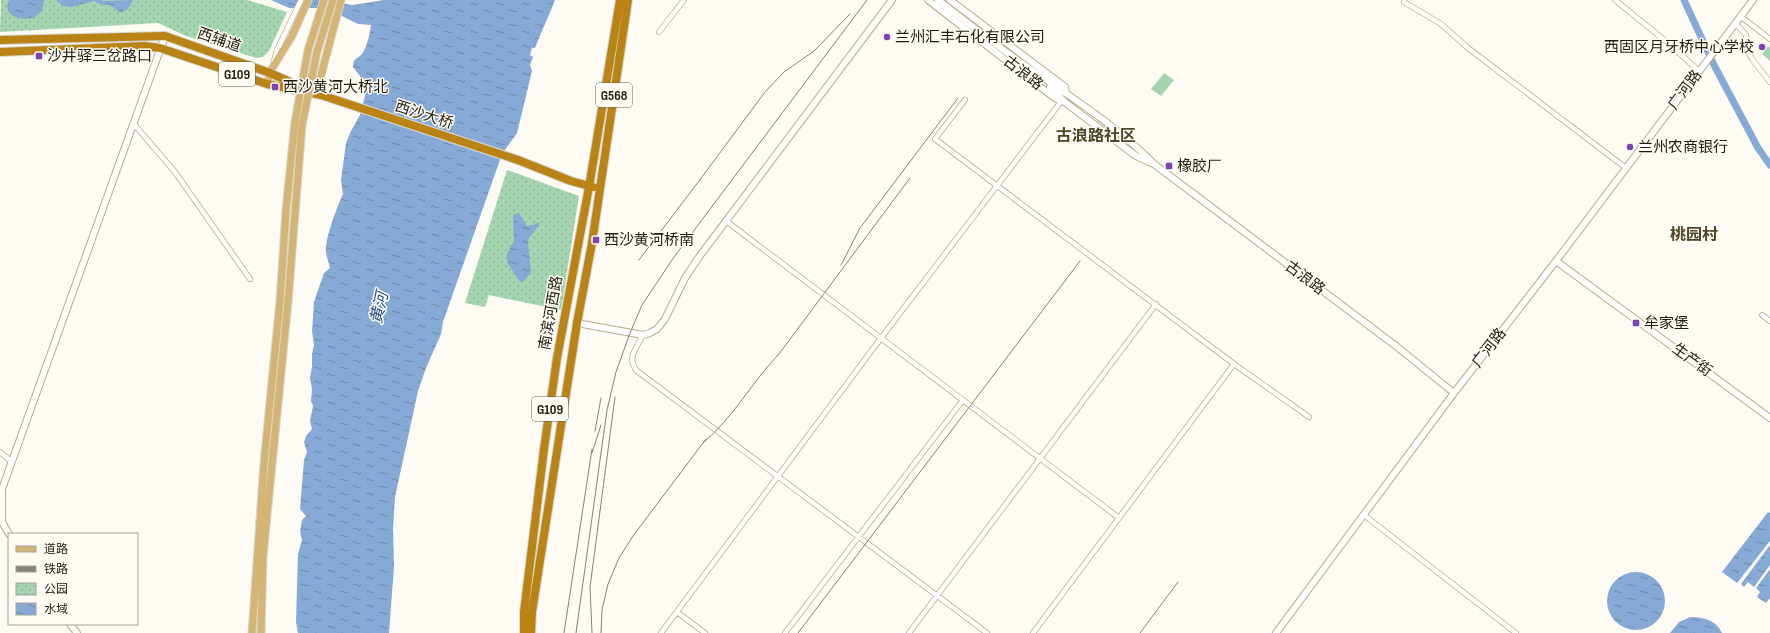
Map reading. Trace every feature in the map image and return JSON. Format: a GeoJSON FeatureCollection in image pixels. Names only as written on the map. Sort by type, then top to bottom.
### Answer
{"type":"FeatureCollection","features":[{"type":"Feature","properties":{"kind":"highway","name":"南滨河西路"},"geometry":{"type":"LineString","coordinates":[[524,633],[524,612],[544,449],[564,311],[589,186],[620,0]]}},
{"type":"Feature","properties":{"kind":"highway","name":"G568"},"geometry":{"type":"LineString","coordinates":[[600,189],[628,0]]}},
{"type":"Feature","properties":{"kind":"highway","name":"西辅道"},"geometry":{"type":"LineString","coordinates":[[0,40],[165,36],[271,71],[319,94]]}},
{"type":"Feature","properties":{"kind":"highway","name":"西辅道"},"geometry":{"type":"LineString","coordinates":[[0,54],[144,46],[160,48],[267,84],[319,94]]}},
{"type":"Feature","properties":{"kind":"highway","name":"西沙大桥"},"geometry":{"type":"LineString","coordinates":[[319,94],[518,160],[589,186]]}},
{"type":"Feature","properties":{"kind":"highway","name":"G109"},"geometry":{"type":"LineString","coordinates":[[577,323],[592,243],[600,189],[589,186]]}},
{"type":"Feature","properties":{"kind":"highway","name":"南滨河西路"},"geometry":{"type":"LineString","coordinates":[[531,633],[532,612],[577,323]]}},
{"type":"Feature","properties":{"kind":"main road"},"geometry":{"type":"LineString","coordinates":[[267,84],[271,71],[292,36],[298,14],[308,0]]}},
{"type":"Feature","properties":{"kind":"main road"},"geometry":{"type":"LineString","coordinates":[[261,633],[260,556],[264,463],[280,301],[286,210],[295,122],[308,50],[324,0]]}},
{"type":"Feature","properties":{"kind":"main road"},"geometry":{"type":"LineString","coordinates":[[252,633],[260,556],[273,464],[302,125],[317,52],[333,0]]}},
{"type":"Feature","properties":{"kind":"main road"},"geometry":{"type":"LineString","coordinates":[[319,94],[332,30],[341,0]]}},
{"type":"Feature","properties":{"kind":"street"},"geometry":{"type":"LineString","coordinates":[[298,14],[301,0]]}},
{"type":"Feature","properties":{"kind":"street"},"geometry":{"type":"LineString","coordinates":[[659,32],[684,0]]}},
{"type":"Feature","properties":{"kind":"street"},"geometry":{"type":"LineString","coordinates":[[577,323],[643,335],[650,333],[661,324],[692,268],[892,0]]}},
{"type":"Feature","properties":{"kind":"street","name":"古浪路"},"geometry":{"type":"LineString","coordinates":[[928,0],[1056,99],[1062,100]]}},
{"type":"Feature","properties":{"kind":"street","name":"古浪路"},"geometry":{"type":"LineString","coordinates":[[938,0],[1022,63],[1066,93],[1140,150],[1154,164],[1396,346],[1454,392]]}},
{"type":"Feature","properties":{"kind":"street","name":"古浪路"},"geometry":{"type":"LineString","coordinates":[[950,0],[1065,87],[1066,93]]}},
{"type":"Feature","properties":{"kind":"street"},"geometry":{"type":"LineString","coordinates":[[1615,0],[1668,43],[1699,71]]}},
{"type":"Feature","properties":{"kind":"street","name":"广河路"},"geometry":{"type":"LineString","coordinates":[[1276,633],[1454,392],[1556,261],[1752,0]]}},
{"type":"Feature","properties":{"kind":"street"},"geometry":{"type":"LineString","coordinates":[[1404,2],[1441,24],[1468,48],[1626,168]]}},
{"type":"Feature","properties":{"kind":"street"},"geometry":{"type":"LineString","coordinates":[[1740,16],[1770,39]]}},
{"type":"Feature","properties":{"kind":"street"},"geometry":{"type":"LineString","coordinates":[[1735,23],[1746,35],[1747,50],[1752,59],[1770,82]]}},
{"type":"Feature","properties":{"kind":"street"},"geometry":{"type":"LineString","coordinates":[[8,533],[2,522],[2,489],[165,36]]}},
{"type":"Feature","properties":{"kind":"street","name":"古浪路"},"geometry":{"type":"LineString","coordinates":[[1022,63],[1058,94],[1062,100],[1136,156],[1154,164]]}},
{"type":"Feature","properties":{"kind":"street"},"geometry":{"type":"LineString","coordinates":[[662,633],[881,338],[1066,93]]}},
{"type":"Feature","properties":{"kind":"street"},"geometry":{"type":"LineString","coordinates":[[965,100],[935,139],[1234,364],[1309,417]]}},
{"type":"Feature","properties":{"kind":"street"},"geometry":{"type":"LineString","coordinates":[[133,123],[175,172],[250,278]]}},
{"type":"Feature","properties":{"kind":"street"},"geometry":{"type":"LineString","coordinates":[[726,221],[1119,518]]}},
{"type":"Feature","properties":{"kind":"street","name":"生产街"},"geometry":{"type":"LineString","coordinates":[[1556,261],[1770,418]]}},
{"type":"Feature","properties":{"kind":"street"},"geometry":{"type":"LineString","coordinates":[[909,633],[1156,304]]}},
{"type":"Feature","properties":{"kind":"street"},"geometry":{"type":"LineString","coordinates":[[1762,315],[1770,321]]}},
{"type":"Feature","properties":{"kind":"street"},"geometry":{"type":"LineString","coordinates":[[643,335],[632,356],[633,366],[637,371],[987,633]]}},
{"type":"Feature","properties":{"kind":"street"},"geometry":{"type":"LineString","coordinates":[[1033,633],[1234,364]]}},
{"type":"Feature","properties":{"kind":"street"},"geometry":{"type":"LineString","coordinates":[[785,633],[963,400]]}},
{"type":"Feature","properties":{"kind":"street"},"geometry":{"type":"LineString","coordinates":[[0,452],[12,462]]}},
{"type":"Feature","properties":{"kind":"street"},"geometry":{"type":"LineString","coordinates":[[1364,515],[1516,633]]}},
{"type":"Feature","properties":{"kind":"street"},"geometry":{"type":"LineString","coordinates":[[677,612],[705,633]]}},
{"type":"Feature","properties":{"kind":"street"},"geometry":{"type":"LineString","coordinates":[[71,625],[77,633]]}},
{"type":"Feature","properties":{"kind":"green space"},"geometry":{"type":"Polygon","coordinates":[[[1,0],[247,0],[287,12],[269,51],[263,57],[256,58],[186,36],[158,23],[0,32],[1,0]]]}},
{"type":"Feature","properties":{"kind":"green space"},"geometry":{"type":"Polygon","coordinates":[[[1768,46],[1770,48],[1770,61],[1762,54],[1768,46]]]}},
{"type":"Feature","properties":{"kind":"green space"},"geometry":{"type":"Polygon","coordinates":[[[1164,73],[1174,80],[1161,96],[1151,89],[1164,73]]]}},
{"type":"Feature","properties":{"kind":"green space"},"geometry":{"type":"Polygon","coordinates":[[[507,170],[579,196],[561,310],[489,295],[485,307],[465,303],[507,170]]]}},
{"type":"Feature","properties":{"kind":"water"},"geometry":{"type":"Polygon","coordinates":[[[9,0],[45,0],[42,11],[39,14],[28,19],[22,19],[16,18],[8,11],[7,6],[9,0]]]}},
{"type":"Feature","properties":{"kind":"water"},"geometry":{"type":"Polygon","coordinates":[[[56,0],[133,0],[128,9],[121,13],[110,5],[102,5],[94,1],[71,7],[63,6],[56,0]]]}},
{"type":"Feature","properties":{"kind":"water","name":"黄河"},"geometry":{"type":"Polygon","coordinates":[[[271,0],[325,0],[352,5],[384,0],[555,0],[535,48],[532,48],[530,55],[533,57],[530,65],[532,71],[517,133],[502,154],[443,322],[441,334],[418,391],[395,497],[393,528],[394,567],[389,633],[298,633],[296,622],[298,554],[302,540],[300,531],[302,520],[306,516],[300,509],[304,460],[307,452],[304,442],[306,436],[312,429],[310,421],[313,406],[311,401],[312,389],[310,378],[314,345],[312,331],[314,302],[324,273],[330,268],[326,247],[332,223],[343,194],[341,180],[346,143],[360,115],[365,96],[360,76],[353,67],[353,64],[365,48],[371,25],[358,24],[326,8],[289,8],[271,0]]]}},
{"type":"Feature","properties":{"kind":"water"},"geometry":{"type":"Polygon","coordinates":[[[519,213],[527,226],[539,222],[539,225],[529,238],[528,243],[531,272],[524,281],[520,282],[507,262],[507,255],[514,240],[513,216],[514,214],[519,213]]]}},
{"type":"Feature","properties":{"kind":"water"},"geometry":{"type":"Polygon","coordinates":[[[1768,512],[1770,513],[1770,541],[1737,583],[1722,572],[1768,512]]]}},
{"type":"Feature","properties":{"kind":"water"},"geometry":{"type":"Polygon","coordinates":[[[1770,545],[1770,565],[1754,587],[1748,582],[1744,587],[1741,584],[1770,545]]]}},
{"type":"Feature","properties":{"kind":"water"},"geometry":{"type":"Polygon","coordinates":[[[1770,569],[1770,598],[1766,603],[1757,597],[1760,592],[1756,588],[1770,569]]]}},
{"type":"Feature","properties":{"kind":"water"},"geometry":{"type":"Polygon","coordinates":[[[1630,572],[1642,572],[1652,576],[1661,585],[1665,595],[1665,607],[1657,622],[1642,630],[1630,630],[1620,626],[1611,617],[1607,607],[1607,595],[1611,585],[1620,576],[1630,572]]]}},
{"type":"Feature","properties":{"kind":"water"},"geometry":{"type":"Polygon","coordinates":[[[1690,617],[1713,622],[1722,633],[1670,633],[1679,622],[1690,617]]]}},
{"type":"Feature","properties":{"kind":"waterway"},"geometry":{"type":"LineString","coordinates":[[1684,0],[1714,65],[1758,148],[1770,165]]}},
{"type":"Feature","properties":{"kind":"railway"},"geometry":{"type":"LineString","coordinates":[[576,633],[607,410],[616,372],[642,305],[674,257],[867,0]]}},
{"type":"Feature","properties":{"kind":"railway"},"geometry":{"type":"LineString","coordinates":[[639,260],[765,92],[784,72],[814,51],[850,14]]}},
{"type":"Feature","properties":{"kind":"railway"},"geometry":{"type":"LineString","coordinates":[[841,265],[860,228],[958,98]]}},
{"type":"Feature","properties":{"kind":"railway"},"geometry":{"type":"LineString","coordinates":[[703,443],[724,422],[779,354],[910,178]]}},
{"type":"Feature","properties":{"kind":"railway"},"geometry":{"type":"LineString","coordinates":[[798,633],[1080,261]]}},
{"type":"Feature","properties":{"kind":"railway"},"geometry":{"type":"LineString","coordinates":[[592,633],[590,587],[615,397]]}},
{"type":"Feature","properties":{"kind":"railway"},"geometry":{"type":"LineString","coordinates":[[595,431],[601,398]]}},
{"type":"Feature","properties":{"kind":"railway"},"geometry":{"type":"LineString","coordinates":[[592,453],[601,425]]}},
{"type":"Feature","properties":{"kind":"railway"},"geometry":{"type":"LineString","coordinates":[[601,633],[602,610],[608,584],[619,558],[633,536],[706,439]]}},
{"type":"Feature","properties":{"kind":"railway"},"geometry":{"type":"LineString","coordinates":[[564,633],[592,449]]}},
{"type":"Feature","properties":{"kind":"railway"},"geometry":{"type":"LineString","coordinates":[[1140,633],[1178,582]]}},
{"type":"Feature","properties":{"kind":"place","name":"兰州汇丰石化有限公司"},"geometry":{"type":"Point","coordinates":[887,37]}},
{"type":"Feature","properties":{"kind":"place","name":"西固区月牙桥中心学校"},"geometry":{"type":"Point","coordinates":[1762,47]}},
{"type":"Feature","properties":{"kind":"place","name":"沙井驿三岔路口"},"geometry":{"type":"Point","coordinates":[39,56]}},
{"type":"Feature","properties":{"kind":"place","name":"西沙黄河大桥北"},"geometry":{"type":"Point","coordinates":[275,87]}},
{"type":"Feature","properties":{"kind":"place","name":"兰州农商银行"},"geometry":{"type":"Point","coordinates":[1630,147]}},
{"type":"Feature","properties":{"kind":"place","name":"橡胶厂"},"geometry":{"type":"Point","coordinates":[1169,166]}},
{"type":"Feature","properties":{"kind":"place","name":"西沙黄河桥南"},"geometry":{"type":"Point","coordinates":[596,240]}},
{"type":"Feature","properties":{"kind":"place","name":"牟家堡"},"geometry":{"type":"Point","coordinates":[1636,323]}},
{"type":"Feature","properties":{"kind":"district","name":"古浪路社区"},"geometry":{"type":"Point","coordinates":[1096,136]}},
{"type":"Feature","properties":{"kind":"district","name":"桃园村"},"geometry":{"type":"Point","coordinates":[1694,235]}}]}
